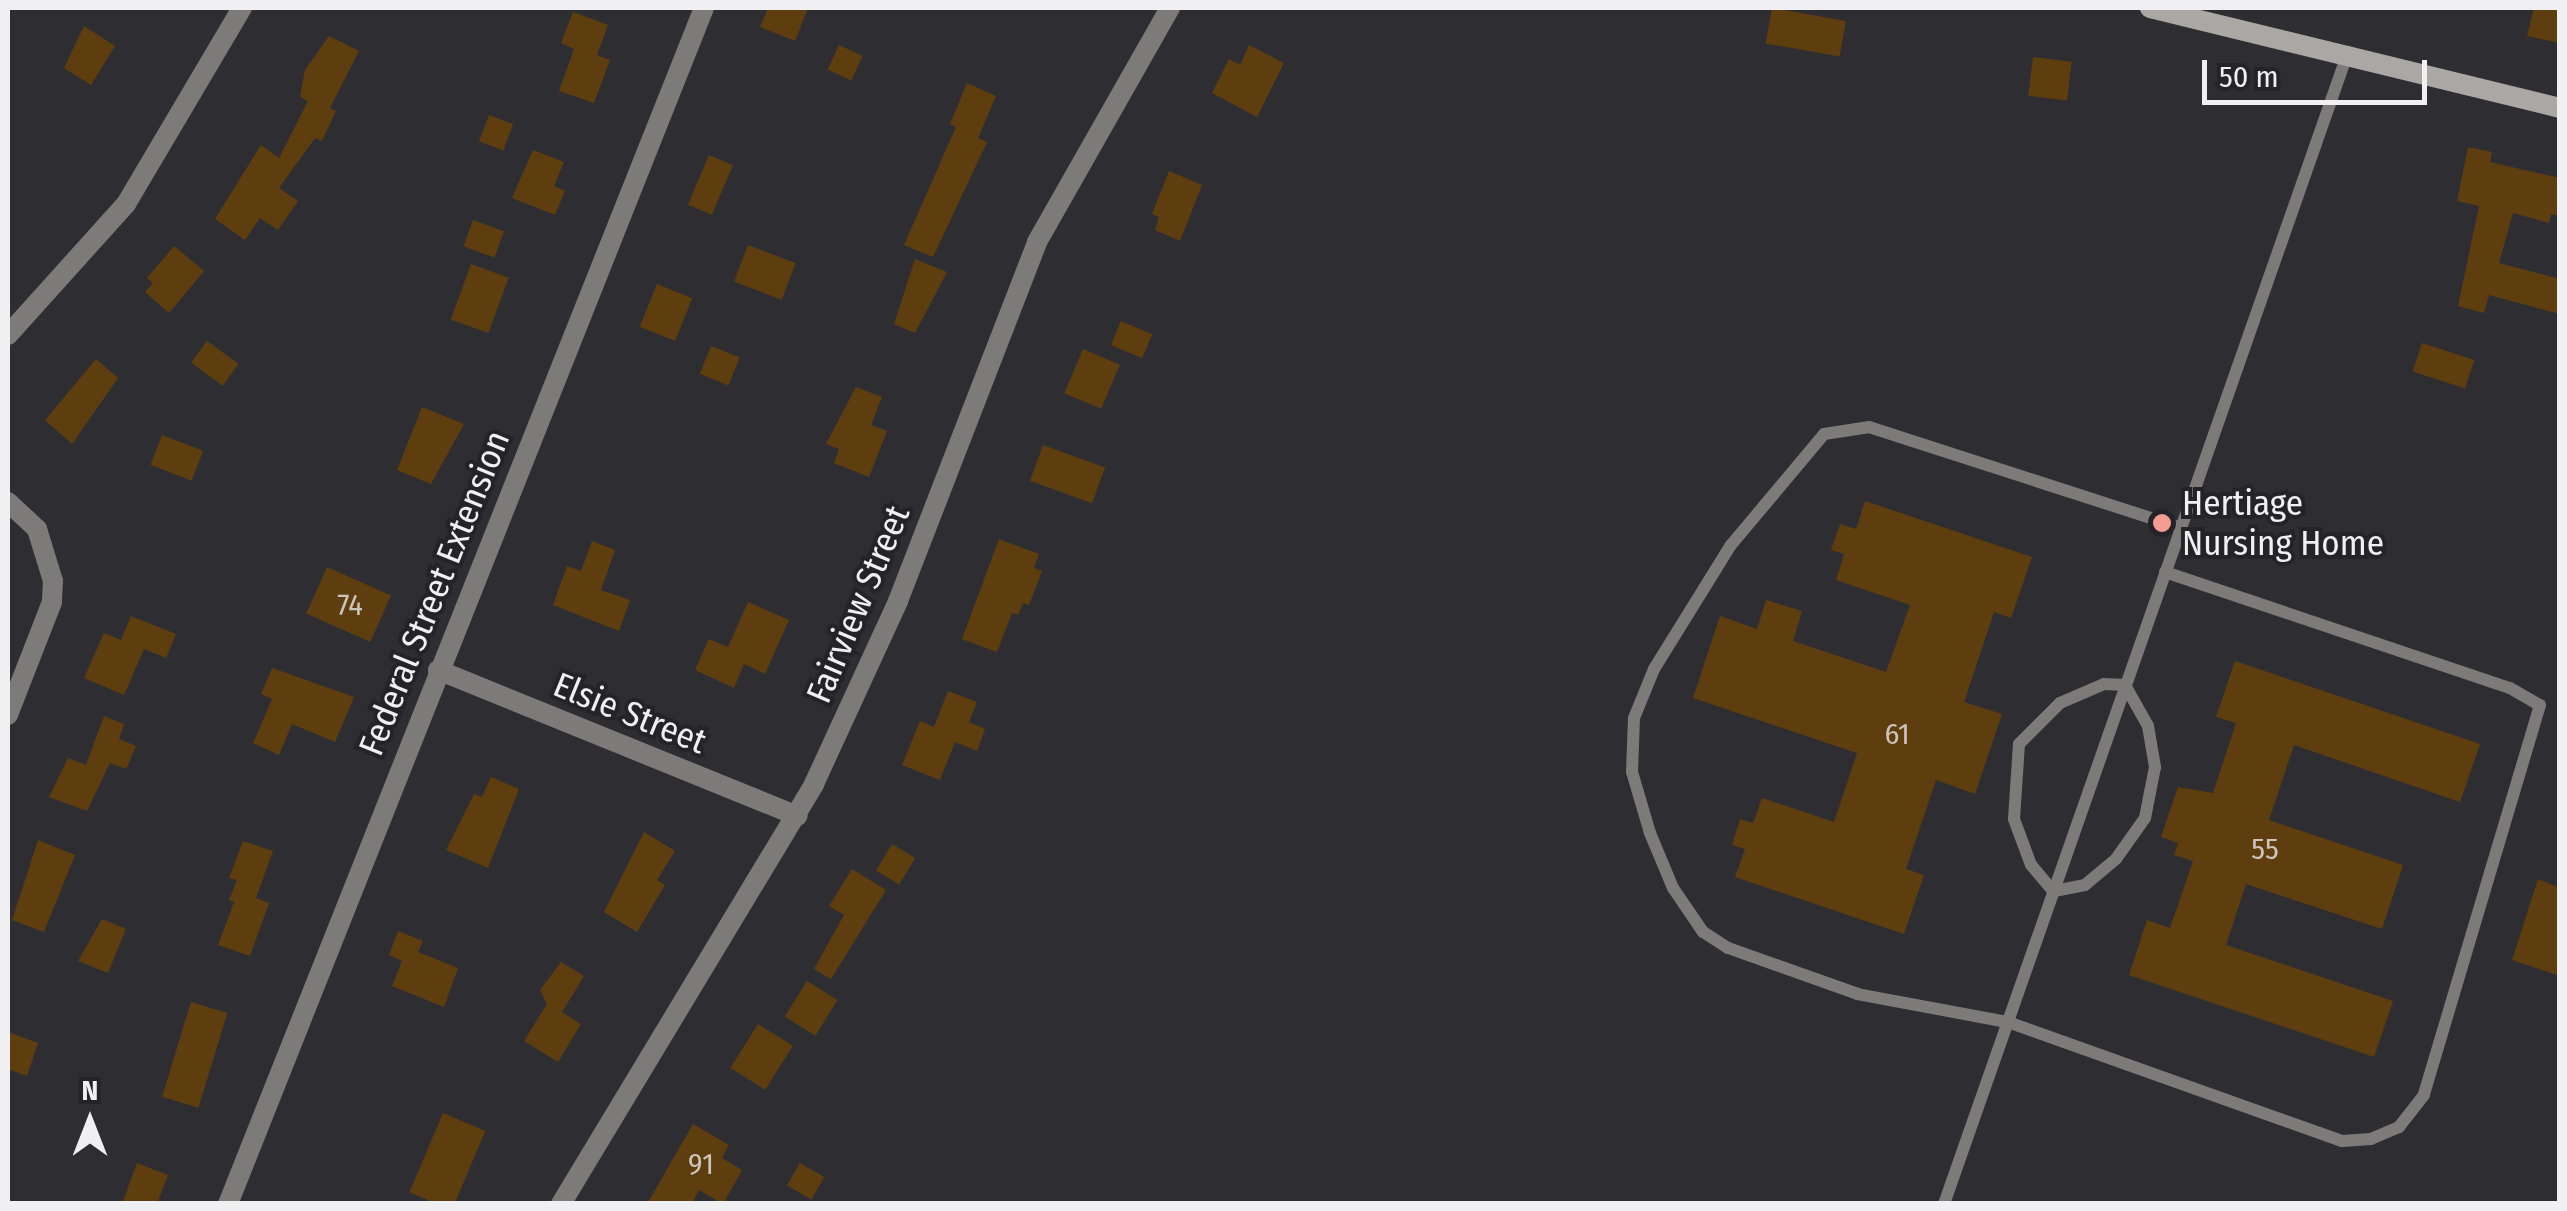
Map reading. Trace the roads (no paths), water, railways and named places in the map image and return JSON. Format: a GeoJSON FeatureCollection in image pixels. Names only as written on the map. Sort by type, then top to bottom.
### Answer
{"type":"FeatureCollection","features":[{"type":"Feature","properties":{"kind":"street"},"geometry":{"type":"LineString","coordinates":[[8,335],[126,204],[242,8]]}},
{"type":"Feature","properties":{"kind":"street","name":"Federal Street Extension"},"geometry":{"type":"LineString","coordinates":[[228,1204],[704,8]]}},
{"type":"Feature","properties":{"kind":"street","name":"Fairview Street"},"geometry":{"type":"LineString","coordinates":[[561,1204],[797,816],[898,601],[1037,242],[1170,8]]}},
{"type":"Feature","properties":{"kind":"street"},"geometry":{"type":"LineString","coordinates":[[2150,8],[2348,52],[2560,108]]}},
{"type":"Feature","properties":{"kind":"street"},"geometry":{"type":"LineString","coordinates":[[8,502],[37,529],[53,581],[52,602],[8,716]]}},
{"type":"Feature","properties":{"kind":"street","name":"Elsie Street"},"geometry":{"type":"LineString","coordinates":[[438,670],[797,816]]}},
{"type":"Feature","properties":{"kind":"lane"},"geometry":{"type":"LineString","coordinates":[[1944,1204],[2348,52]]}},
{"type":"Feature","properties":{"kind":"lane"},"geometry":{"type":"LineString","coordinates":[[2165,572],[2510,688],[2540,705],[2424,1095],[2399,1127],[2372,1139],[2342,1141],[2007,1022],[1858,994],[1728,948],[1703,932],[1673,888],[1650,833],[1632,772],[1634,718],[1654,670],[1731,545],[1824,434],[1869,427],[2181,528]]}},
{"type":"Feature","properties":{"kind":"lane"},"geometry":{"type":"LineString","coordinates":[[2053,891],[2031,864],[2014,819],[2019,744],[2060,703],[2104,684],[2125,686]]}},
{"type":"Feature","properties":{"kind":"lane"},"geometry":{"type":"LineString","coordinates":[[2053,891],[2086,884],[2116,859],[2145,818],[2155,767],[2148,726],[2125,686]]}},
{"type":"Feature","properties":{"kind":"place","name":"Hertiage Nursing Home"},"geometry":{"type":"Point","coordinates":[2162,523]}}]}
